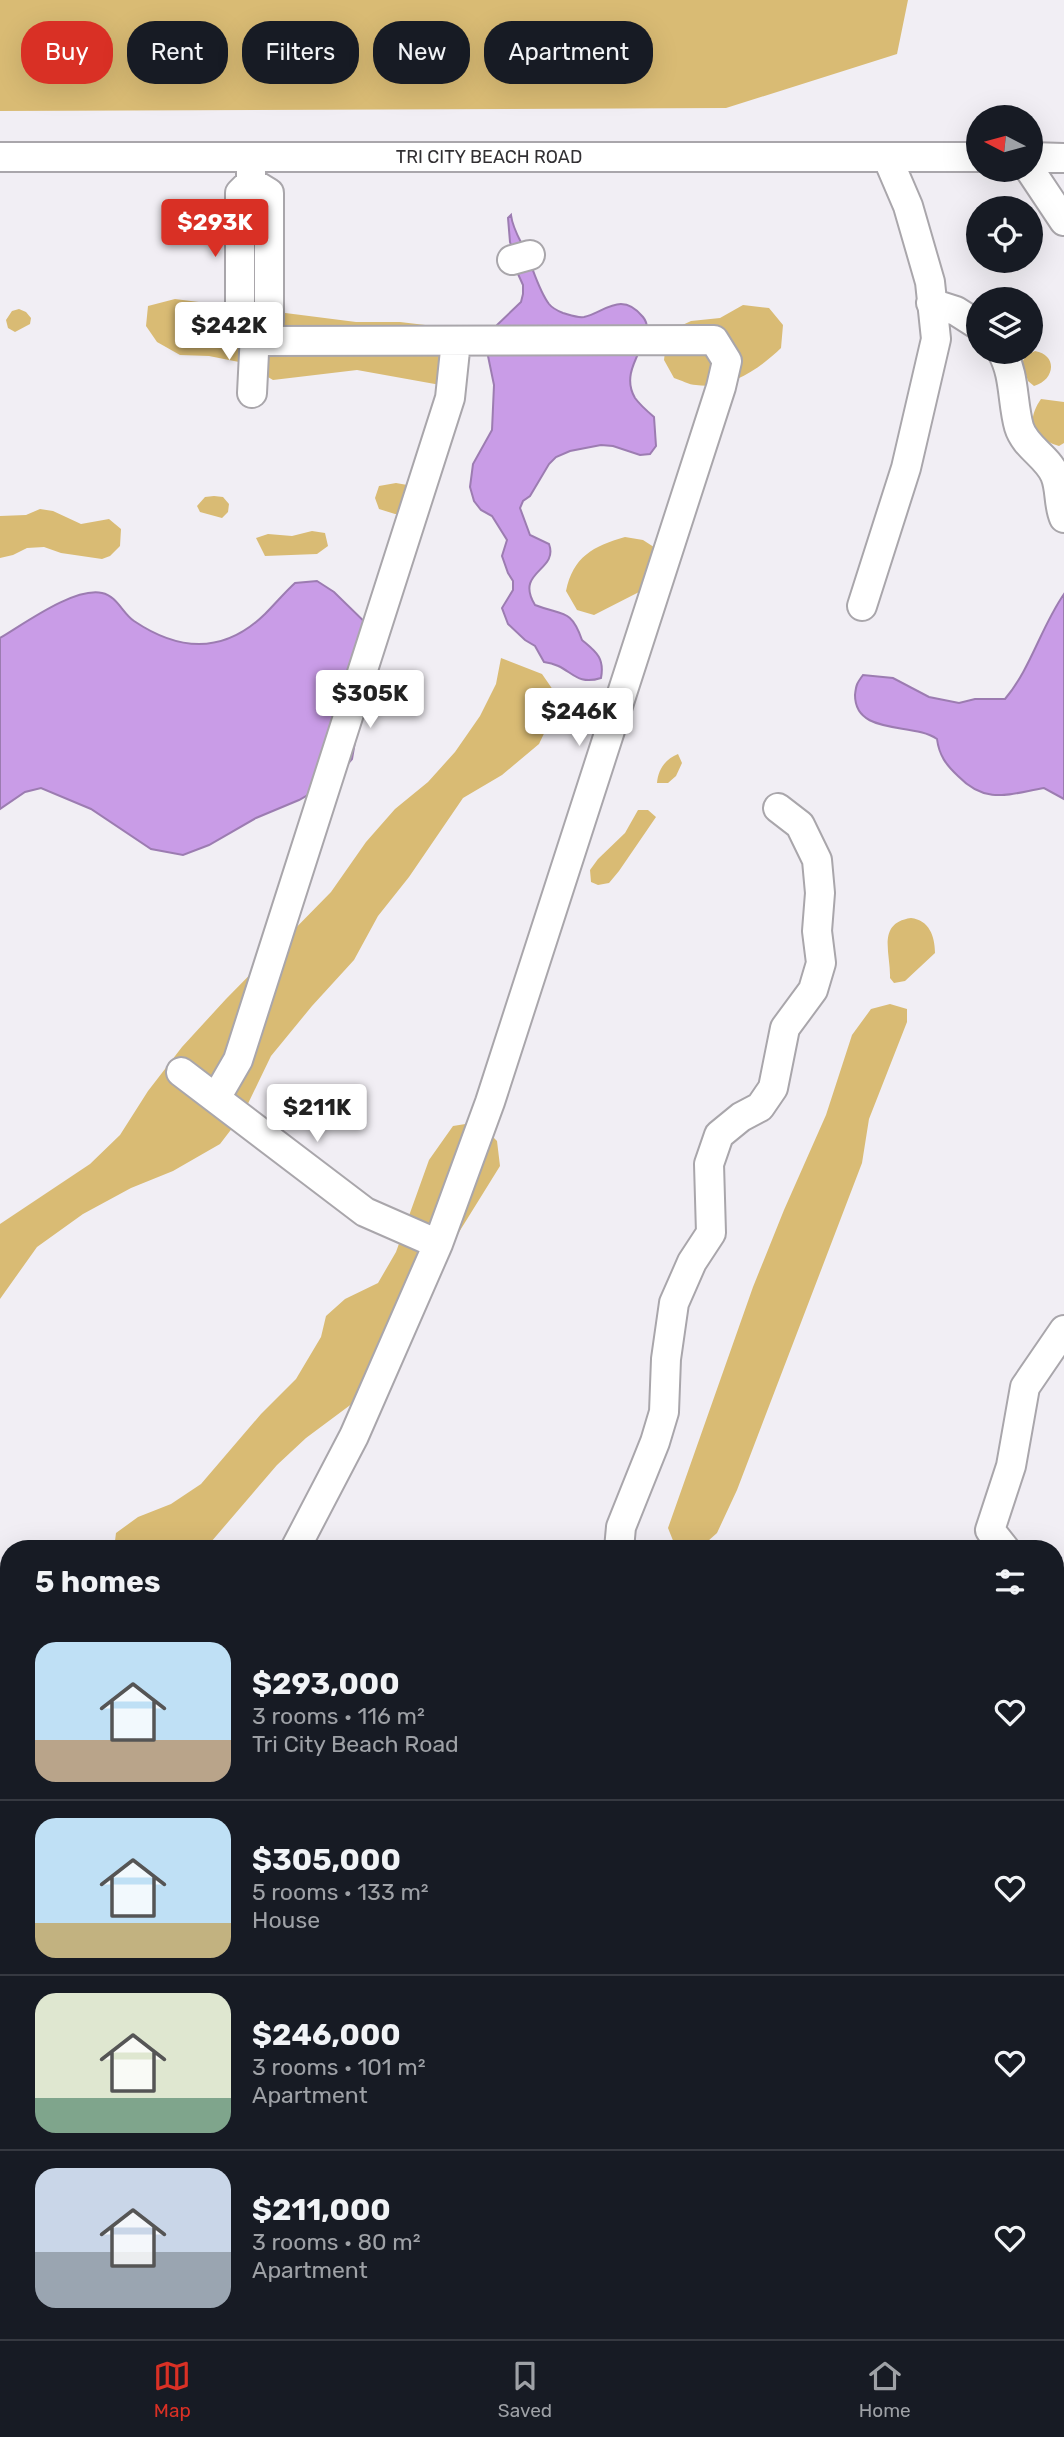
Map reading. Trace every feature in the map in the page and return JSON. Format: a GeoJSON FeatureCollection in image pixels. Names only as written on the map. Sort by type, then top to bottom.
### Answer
{"type":"FeatureCollection","features":[{"type":"Feature","properties":{"kind":"street","name":"TRI CITY BEACH ROAD"},"geometry":{"type":"LineString","coordinates":[[0,157],[251,169],[966,157]]}},
{"type":"Feature","properties":{"kind":"street"},"geometry":{"type":"LineString","coordinates":[[862,606],[906,468],[936,339],[930,282],[908,206],[887,157]]}},
{"type":"Feature","properties":{"kind":"street"},"geometry":{"type":"LineString","coordinates":[[1043,158],[1064,158]]}},
{"type":"Feature","properties":{"kind":"street"},"geometry":{"type":"LineString","coordinates":[[251,169],[240,193],[240,319],[255,337],[252,393]]}},
{"type":"Feature","properties":{"kind":"street"},"geometry":{"type":"LineString","coordinates":[[1038,182],[1064,221]]}},
{"type":"Feature","properties":{"kind":"street"},"geometry":{"type":"LineString","coordinates":[[931,303],[966,317]]}},
{"type":"Feature","properties":{"kind":"street"},"geometry":{"type":"LineString","coordinates":[[255,337],[456,341],[714,340],[727,362],[491,1102],[438,1244],[354,1436],[300,1540]]}},
{"type":"Feature","properties":{"kind":"street"},"geometry":{"type":"LineString","coordinates":[[216,1098],[238,1060],[442,424],[450,398],[456,341]]}},
{"type":"Feature","properties":{"kind":"street"},"geometry":{"type":"LineString","coordinates":[[1009,364],[1020,430],[1031,446],[1046,459],[1057,479],[1059,507],[1064,518]]}},
{"type":"Feature","properties":{"kind":"street"},"geometry":{"type":"LineString","coordinates":[[620,1540],[621,1527],[664,1412],[666,1359],[674,1303],[692,1262],[711,1233],[709,1164],[719,1135],[741,1116],[760,1107],[774,1088],[785,1028],[813,990],[821,964],[817,931],[820,893],[817,860],[800,825],[778,808]]}},
{"type":"Feature","properties":{"kind":"street"},"geometry":{"type":"LineString","coordinates":[[181,1072],[365,1212],[438,1244]]}},
{"type":"Feature","properties":{"kind":"street"},"geometry":{"type":"LineString","coordinates":[[998,1540],[990,1530],[1011,1466],[1025,1387],[1064,1330]]}},
{"type":"Feature","properties":{"kind":"shaded area"},"geometry":{"type":"Polygon","coordinates":[[[0,0],[908,0],[897,54],[726,108],[0,111],[0,0]]]}},
{"type":"Feature","properties":{"kind":"shaded area"},"geometry":{"type":"Polygon","coordinates":[[[511,215],[540,289],[552,307],[581,317],[613,305],[627,305],[643,317],[647,325],[631,375],[631,386],[635,398],[654,417],[656,446],[650,454],[640,455],[601,445],[570,451],[556,457],[520,508],[530,535],[549,544],[548,560],[533,578],[530,594],[535,605],[570,618],[582,640],[598,655],[602,665],[601,678],[592,680],[578,678],[560,667],[544,662],[535,646],[508,624],[502,608],[513,590],[513,581],[502,556],[507,540],[492,516],[481,510],[474,501],[470,487],[473,464],[492,430],[494,385],[488,356],[497,325],[521,302],[523,294],[519,267],[510,242],[508,218],[511,215]]]}},
{"type":"Feature","properties":{"kind":"shaded area"},"geometry":{"type":"Polygon","coordinates":[[[175,299],[356,322],[400,322],[442,327],[446,386],[357,370],[273,380],[244,363],[209,356],[180,355],[157,342],[146,326],[148,306],[175,299]]]}},
{"type":"Feature","properties":{"kind":"shaded area"},"geometry":{"type":"Polygon","coordinates":[[[743,305],[769,308],[783,325],[781,348],[753,370],[732,381],[708,386],[693,385],[674,378],[664,360],[666,343],[674,329],[691,321],[720,318],[743,305]]]}},
{"type":"Feature","properties":{"kind":"shaded area"},"geometry":{"type":"Polygon","coordinates":[[[19,309],[31,318],[30,324],[15,332],[8,328],[6,320],[12,311],[19,309]]]}},
{"type":"Feature","properties":{"kind":"shaded area"},"geometry":{"type":"Polygon","coordinates":[[[1043,354],[1048,357],[1051,368],[1046,379],[1034,386],[1028,381],[1023,364],[1043,364],[1043,354]]]}},
{"type":"Feature","properties":{"kind":"shaded area"},"geometry":{"type":"Polygon","coordinates":[[[1041,399],[1064,402],[1064,443],[1059,446],[1043,439],[1034,428],[1033,415],[1041,399]]]}},
{"type":"Feature","properties":{"kind":"shaded area"},"geometry":{"type":"Polygon","coordinates":[[[396,483],[413,486],[412,514],[395,514],[379,509],[375,498],[379,486],[396,483]]]}},
{"type":"Feature","properties":{"kind":"shaded area"},"geometry":{"type":"Polygon","coordinates":[[[205,497],[223,497],[229,504],[228,512],[222,518],[200,512],[197,506],[205,497]]]}},
{"type":"Feature","properties":{"kind":"shaded area"},"geometry":{"type":"Polygon","coordinates":[[[40,509],[53,511],[81,524],[109,519],[121,529],[120,546],[110,556],[102,559],[61,553],[44,547],[27,548],[0,558],[0,516],[26,515],[40,509]]]}},
{"type":"Feature","properties":{"kind":"shaded area"},"geometry":{"type":"Polygon","coordinates":[[[312,531],[325,533],[328,546],[317,554],[265,556],[256,538],[268,534],[292,536],[312,531]]]}},
{"type":"Feature","properties":{"kind":"shaded area"},"geometry":{"type":"Polygon","coordinates":[[[625,537],[643,540],[660,551],[641,591],[594,615],[577,610],[566,591],[579,561],[603,544],[625,537]]]}},
{"type":"Feature","properties":{"kind":"shaded area"},"geometry":{"type":"Polygon","coordinates":[[[317,581],[334,592],[374,631],[352,759],[334,780],[299,800],[256,818],[209,845],[183,855],[151,849],[91,809],[41,788],[25,792],[0,809],[0,638],[64,601],[91,593],[102,593],[116,601],[134,621],[168,639],[201,644],[218,642],[249,627],[295,583],[317,581]]]}},
{"type":"Feature","properties":{"kind":"shaded area"},"geometry":{"type":"Polygon","coordinates":[[[1064,594],[1064,799],[1044,788],[998,795],[978,791],[947,764],[939,750],[937,739],[927,734],[875,722],[864,717],[858,708],[855,695],[863,675],[893,678],[929,697],[959,703],[975,699],[1005,699],[1022,674],[1064,594]]]}},
{"type":"Feature","properties":{"kind":"shaded area"},"geometry":{"type":"Polygon","coordinates":[[[501,658],[542,674],[560,700],[539,744],[502,775],[463,798],[409,877],[378,916],[354,960],[271,1056],[243,1114],[220,1144],[173,1171],[131,1188],[83,1214],[37,1247],[0,1299],[0,1224],[90,1164],[120,1135],[148,1091],[182,1047],[331,892],[366,842],[395,809],[428,782],[455,752],[480,716],[496,684],[501,658]]]}},
{"type":"Feature","properties":{"kind":"shaded area"},"geometry":{"type":"Polygon","coordinates":[[[678,754],[682,763],[676,776],[668,783],[657,783],[663,765],[678,754]]]}},
{"type":"Feature","properties":{"kind":"shaded area"},"geometry":{"type":"Polygon","coordinates":[[[638,810],[648,810],[656,817],[609,883],[598,885],[591,882],[590,870],[625,833],[638,810]]]}},
{"type":"Feature","properties":{"kind":"shaded area"},"geometry":{"type":"Polygon","coordinates":[[[911,918],[927,925],[934,941],[935,953],[905,981],[894,983],[890,978],[889,933],[900,921],[911,918]]]}},
{"type":"Feature","properties":{"kind":"shaded area"},"geometry":{"type":"Polygon","coordinates":[[[890,1004],[907,1009],[907,1022],[869,1119],[862,1163],[737,1490],[717,1533],[709,1540],[673,1540],[668,1528],[753,1287],[826,1115],[852,1035],[871,1009],[890,1004]]]}},
{"type":"Feature","properties":{"kind":"shaded area"},"geometry":{"type":"Polygon","coordinates":[[[478,1122],[497,1141],[500,1166],[353,1403],[306,1438],[277,1465],[213,1540],[115,1540],[116,1533],[138,1517],[171,1504],[201,1484],[261,1414],[296,1379],[321,1337],[326,1316],[345,1299],[378,1283],[396,1252],[429,1160],[453,1126],[478,1122]]]}}]}
